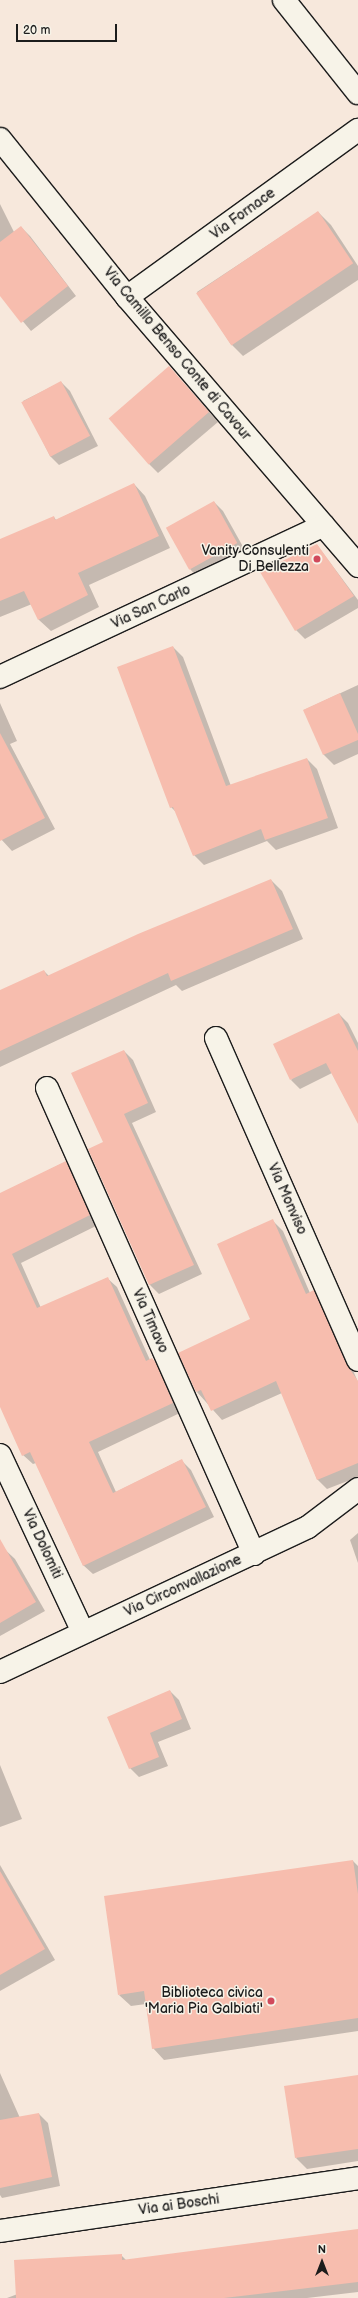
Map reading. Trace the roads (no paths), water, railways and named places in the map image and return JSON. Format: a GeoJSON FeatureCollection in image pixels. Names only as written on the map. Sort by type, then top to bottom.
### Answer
{"type":"FeatureCollection","features":[{"type":"Feature","properties":{"kind":"street"},"geometry":{"type":"LineString","coordinates":[[284,0],[358,93]]}},
{"type":"Feature","properties":{"kind":"street","name":"Via Fornace"},"geometry":{"type":"LineString","coordinates":[[127,297],[358,130]]}},
{"type":"Feature","properties":{"kind":"street","name":"Via Camillo Benso Conte di Cavour"},"geometry":{"type":"LineString","coordinates":[[0,139],[127,297],[358,566]]}},
{"type":"Feature","properties":{"kind":"street","name":"Via San Carlo"},"geometry":{"type":"LineString","coordinates":[[0,677],[323,526]]}},
{"type":"Feature","properties":{"kind":"street","name":"Via Monviso"},"geometry":{"type":"LineString","coordinates":[[216,1038],[358,1360]]}},
{"type":"Feature","properties":{"kind":"street","name":"Via Timavo"},"geometry":{"type":"LineString","coordinates":[[47,1088],[254,1554]]}},
{"type":"Feature","properties":{"kind":"street","name":"Via Dolomiti"},"geometry":{"type":"LineString","coordinates":[[0,1455],[83,1632]]}},
{"type":"Feature","properties":{"kind":"street","name":"Via Circonvallazione"},"geometry":{"type":"LineString","coordinates":[[0,1672],[83,1632],[254,1554],[308,1527],[358,1489]]}},
{"type":"Feature","properties":{"kind":"street","name":"Via ai Boschi"},"geometry":{"type":"LineString","coordinates":[[0,2231],[358,2178]]}},
{"type":"Feature","properties":{"kind":"place","name":"Vanity Consulenti Di Bellezza"},"geometry":{"type":"Point","coordinates":[317,559]}},
{"type":"Feature","properties":{"kind":"place","name":"Biblioteca civica 'Maria Pia Galbiati'"},"geometry":{"type":"Point","coordinates":[271,2001]}}]}
